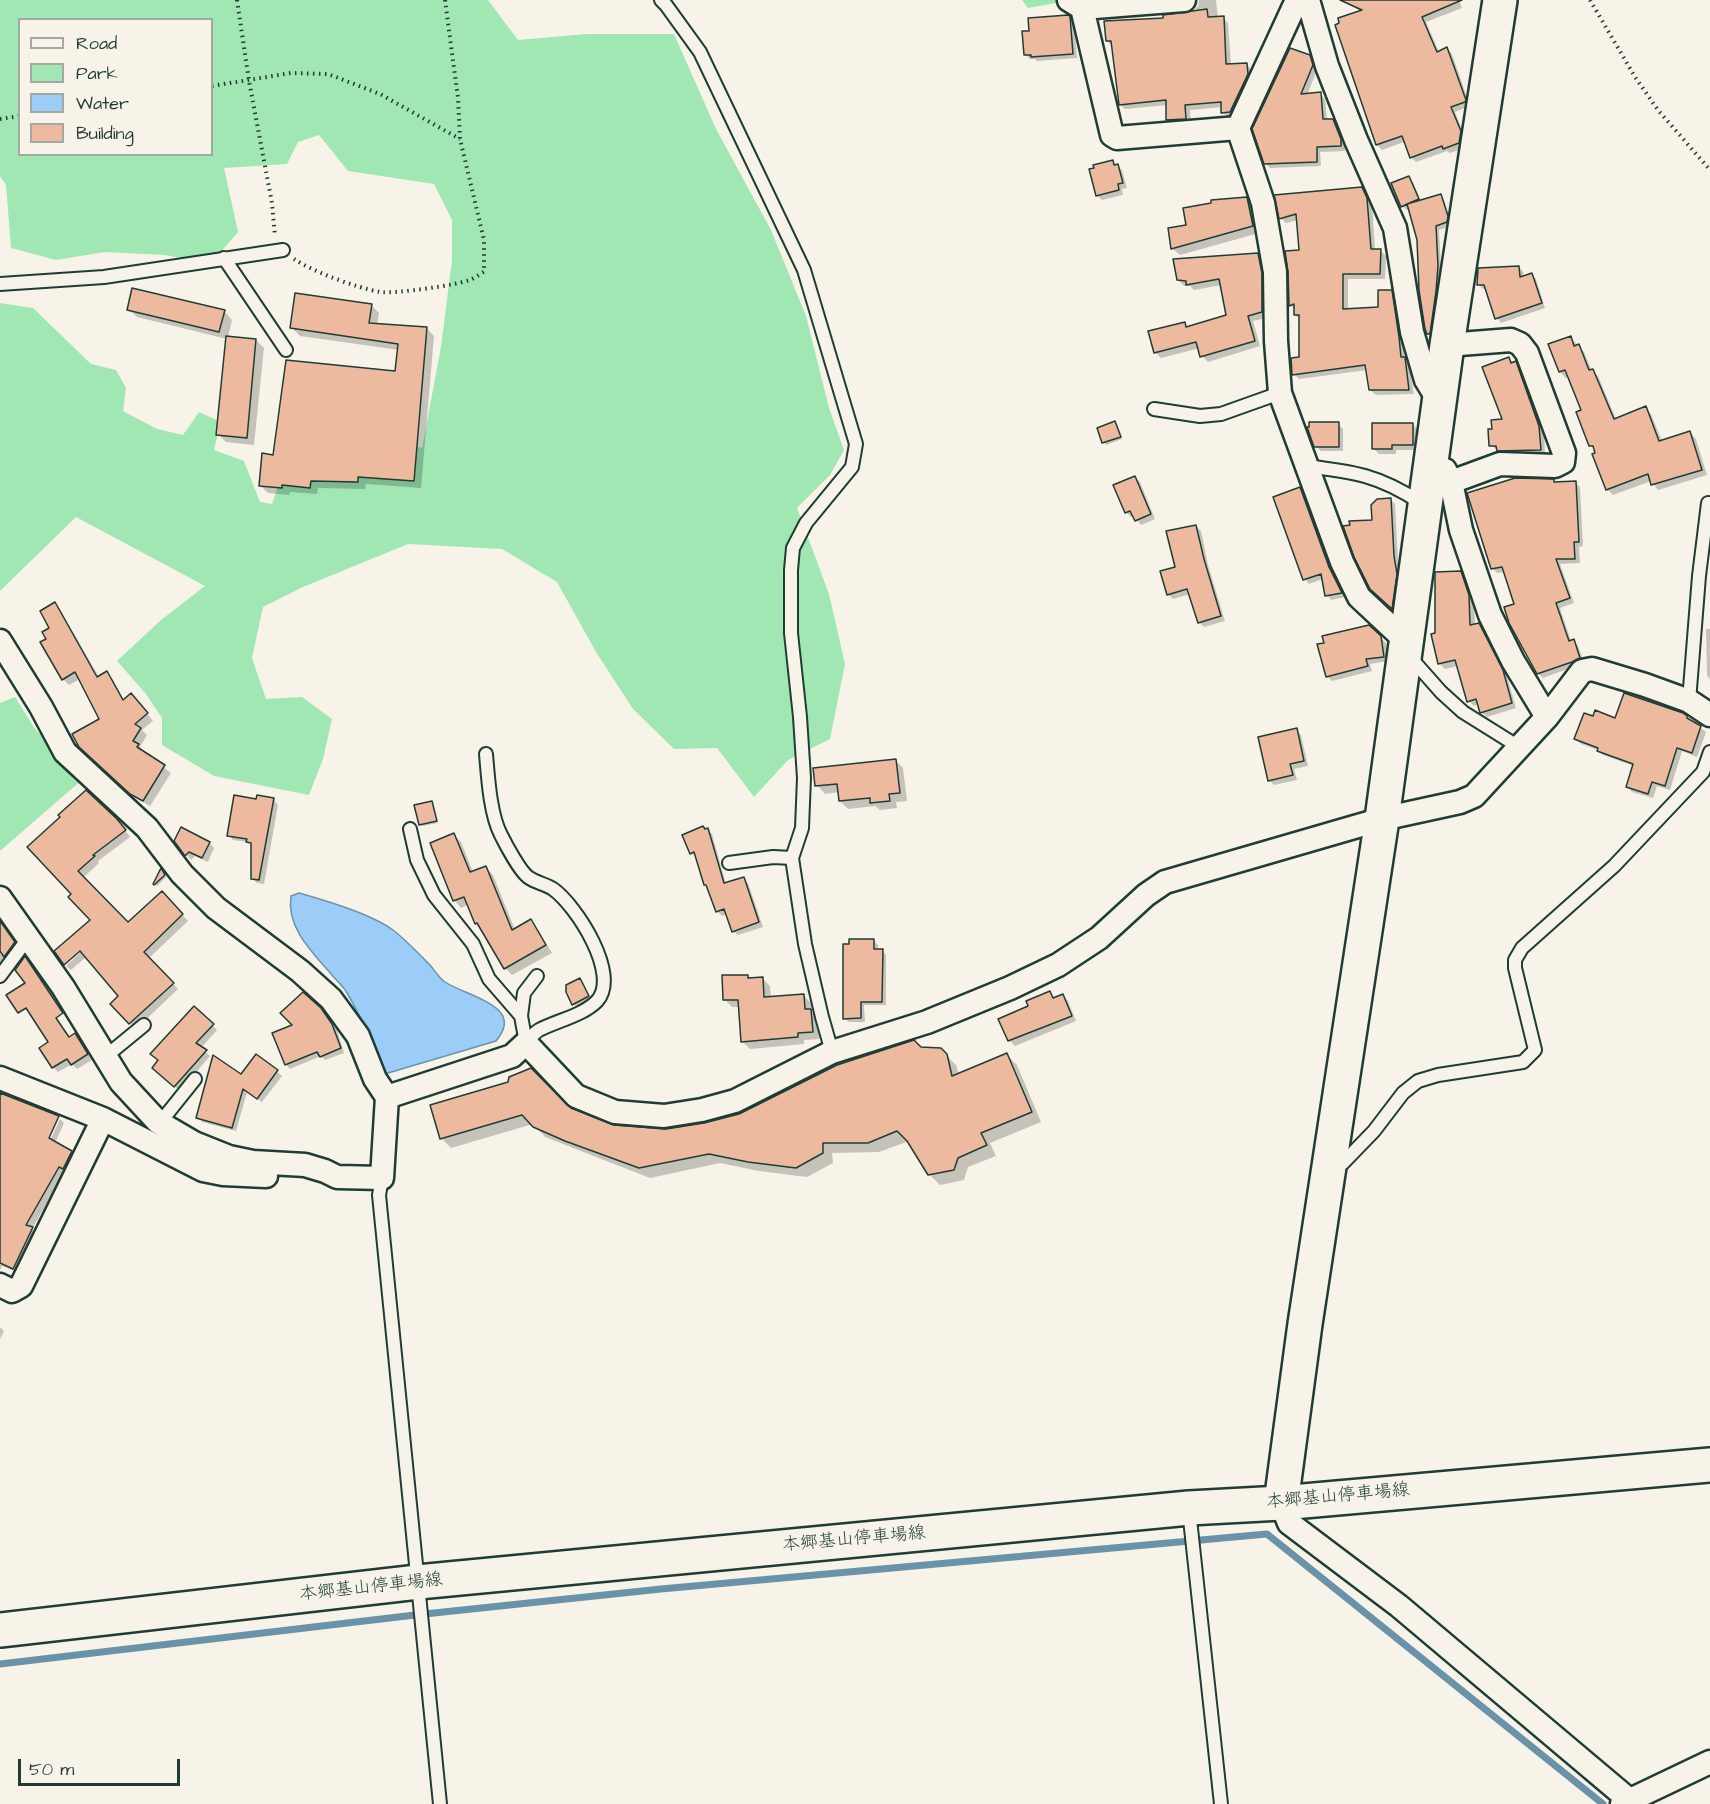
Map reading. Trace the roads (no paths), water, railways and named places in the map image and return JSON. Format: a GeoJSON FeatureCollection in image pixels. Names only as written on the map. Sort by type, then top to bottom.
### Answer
{"type":"FeatureCollection","features":[{"type":"Feature","properties":{"kind":"main road"},"geometry":{"type":"LineString","coordinates":[[1281,1503],[1382,819],[1447,345],[1500,0]]}},
{"type":"Feature","properties":{"kind":"main road","name":"本郷基山停車場線"},"geometry":{"type":"LineString","coordinates":[[0,1630],[418,1582],[1189,1508],[1281,1503],[1710,1465]]}},
{"type":"Feature","properties":{"kind":"street"},"geometry":{"type":"LineString","coordinates":[[1184,0],[1075,4],[1112,135],[1117,138],[1238,128]]}},
{"type":"Feature","properties":{"kind":"street"},"geometry":{"type":"LineString","coordinates":[[1297,0],[1238,128],[1263,202],[1275,272],[1276,341],[1280,393],[1342,562],[1359,597],[1405,646]]}},
{"type":"Feature","properties":{"kind":"street"},"geometry":{"type":"LineString","coordinates":[[1308,0],[1327,66],[1356,140],[1395,228],[1412,332],[1426,380],[1439,401]]}},
{"type":"Feature","properties":{"kind":"street"},"geometry":{"type":"LineString","coordinates":[[1447,345],[1511,340],[1520,344],[1527,353],[1564,453],[1563,462],[1555,466],[1500,464],[1451,482]]}},
{"type":"Feature","properties":{"kind":"street"},"geometry":{"type":"LineString","coordinates":[[1431,456],[1447,471],[1461,530],[1490,615],[1513,661],[1547,717]]}},
{"type":"Feature","properties":{"kind":"street"},"geometry":{"type":"LineString","coordinates":[[0,641],[41,707],[65,752],[147,828],[182,874],[216,908],[300,971],[331,999],[358,1036],[375,1079],[387,1097],[382,1178],[223,1174],[202,1170],[103,1119],[0,1078]]}},
{"type":"Feature","properties":{"kind":"street"},"geometry":{"type":"LineString","coordinates":[[387,1097],[512,1056],[526,1043],[576,1096],[615,1112],[664,1116],[702,1110],[735,1101],[832,1052],[927,1022],[1010,988],[1058,965],[1099,938],[1146,895],[1165,882],[1382,819],[1460,802],[1474,796],[1547,717],[1582,671],[1592,669],[1689,701],[1710,715]]}},
{"type":"Feature","properties":{"kind":"street"},"geometry":{"type":"LineString","coordinates":[[0,898],[63,987],[121,1082],[158,1122],[194,1143],[229,1157],[253,1162],[305,1165],[336,1177]]}},
{"type":"Feature","properties":{"kind":"street"},"geometry":{"type":"LineString","coordinates":[[0,1285],[12,1291],[21,1286],[103,1119]]}},
{"type":"Feature","properties":{"kind":"street"},"geometry":{"type":"LineString","coordinates":[[1281,1503],[1289,1523],[1399,1606],[1628,1803],[1710,1762]]}},
{"type":"Feature","properties":{"kind":"lane"},"geometry":{"type":"LineString","coordinates":[[660,0],[700,52],[804,270],[856,444],[852,467],[806,523],[793,548],[791,570],[791,633],[804,778],[802,828],[792,858],[805,945],[832,1052]]}},
{"type":"Feature","properties":{"kind":"lane"},"geometry":{"type":"LineString","coordinates":[[0,284],[104,277],[283,250]]}},
{"type":"Feature","properties":{"kind":"lane"},"geometry":{"type":"LineString","coordinates":[[224,258],[286,350]]}},
{"type":"Feature","properties":{"kind":"lane"},"geometry":{"type":"LineString","coordinates":[[1154,409],[1200,416],[1221,414],[1280,393]]}},
{"type":"Feature","properties":{"kind":"lane"},"geometry":{"type":"LineString","coordinates":[[1305,466],[1355,472],[1396,486],[1425,505]]}},
{"type":"Feature","properties":{"kind":"lane"},"geometry":{"type":"LineString","coordinates":[[1689,701],[1699,576],[1708,503]]}},
{"type":"Feature","properties":{"kind":"lane"},"geometry":{"type":"LineString","coordinates":[[1405,646],[1441,692],[1463,712],[1519,747]]}},
{"type":"Feature","properties":{"kind":"lane"},"geometry":{"type":"LineString","coordinates":[[1329,1172],[1343,1163],[1374,1131],[1403,1093],[1418,1081],[1438,1075],[1523,1062],[1535,1050],[1515,968],[1515,960],[1522,948],[1622,857],[1703,772],[1710,752]]}},
{"type":"Feature","properties":{"kind":"lane"},"geometry":{"type":"LineString","coordinates":[[486,754],[490,793],[500,833],[527,876],[554,890],[579,915],[598,955],[603,972],[603,988],[597,1001],[538,1031],[526,1043]]}},
{"type":"Feature","properties":{"kind":"lane"},"geometry":{"type":"LineString","coordinates":[[410,829],[417,860],[434,895],[473,944],[489,979],[520,1016]]}},
{"type":"Feature","properties":{"kind":"lane"},"geometry":{"type":"LineString","coordinates":[[729,863],[773,857],[792,858]]}},
{"type":"Feature","properties":{"kind":"lane"},"geometry":{"type":"LineString","coordinates":[[0,976],[29,937]]}},
{"type":"Feature","properties":{"kind":"lane"},"geometry":{"type":"LineString","coordinates":[[526,1043],[520,1016],[524,993],[537,976]]}},
{"type":"Feature","properties":{"kind":"lane"},"geometry":{"type":"LineString","coordinates":[[105,1058],[144,1025]]}},
{"type":"Feature","properties":{"kind":"lane"},"geometry":{"type":"LineString","coordinates":[[158,1122],[195,1079]]}},
{"type":"Feature","properties":{"kind":"lane"},"geometry":{"type":"LineString","coordinates":[[382,1178],[379,1195],[440,1804]]}},
{"type":"Feature","properties":{"kind":"lane"},"geometry":{"type":"LineString","coordinates":[[1189,1508],[1221,1804]]}},
{"type":"Feature","properties":{"kind":"water"},"geometry":{"type":"Polygon","coordinates":[[[299,893],[361,914],[393,930],[443,980],[499,1011],[504,1019],[503,1029],[496,1041],[384,1073],[347,993],[309,949],[297,929],[291,908],[291,896],[299,893]]]}},
{"type":"Feature","properties":{"kind":"waterway"},"geometry":{"type":"LineString","coordinates":[[0,1664],[415,1615],[661,1589],[1267,1534],[1603,1804]]}}]}
